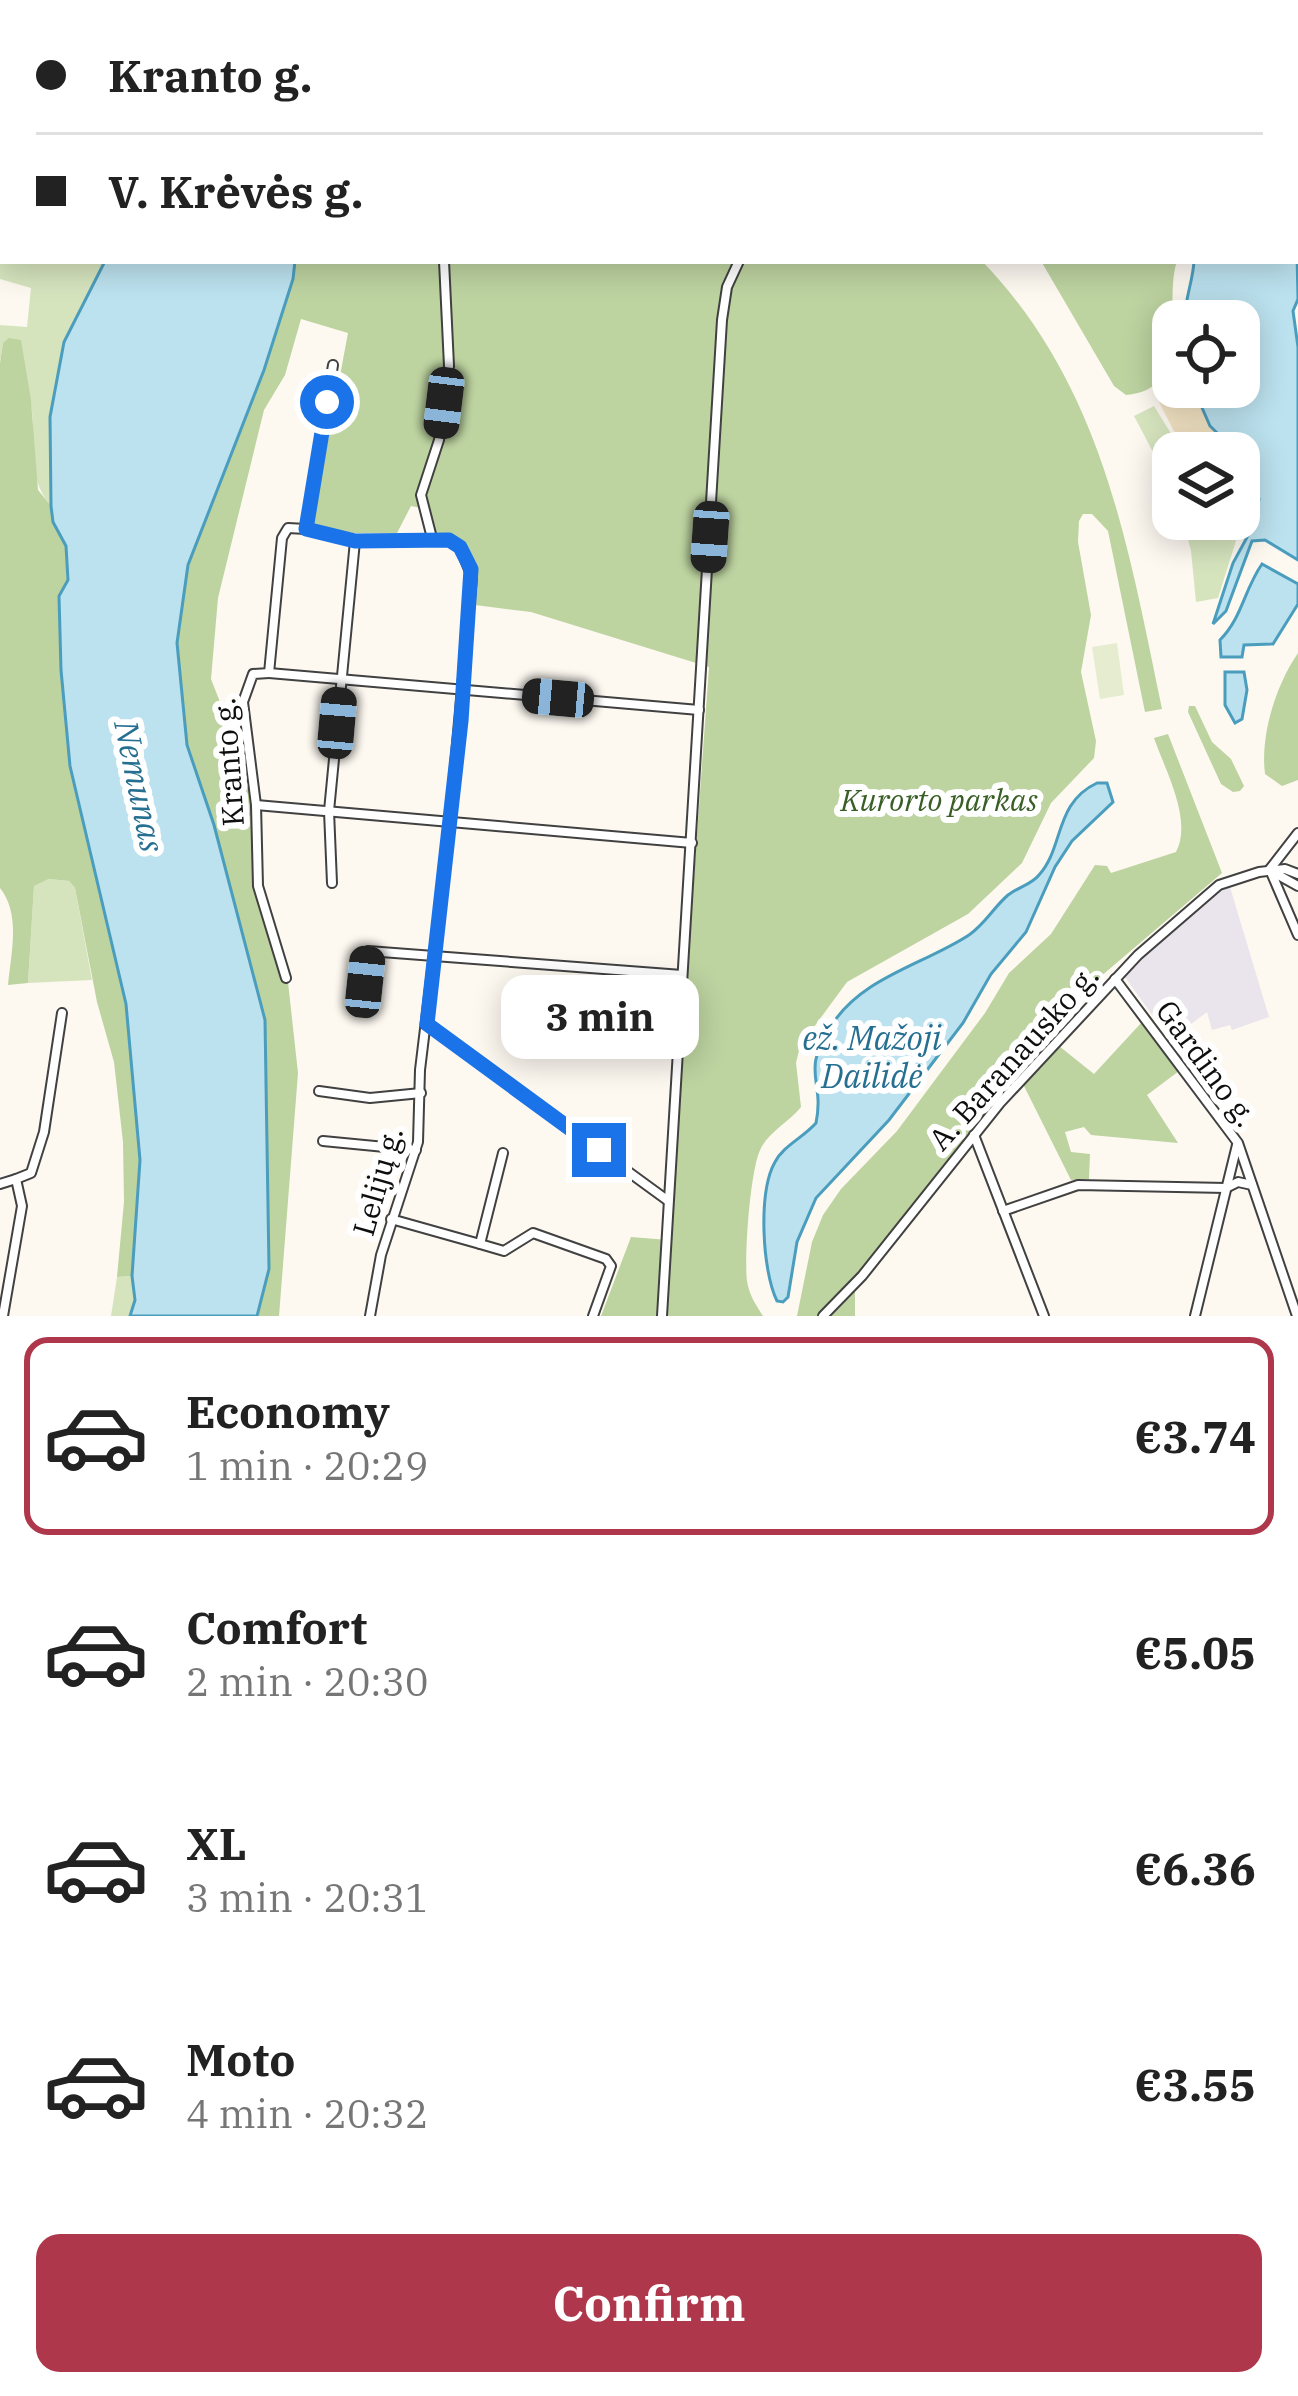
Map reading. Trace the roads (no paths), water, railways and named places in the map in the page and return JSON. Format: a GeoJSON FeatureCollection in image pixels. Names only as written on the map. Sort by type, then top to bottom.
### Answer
{"type":"FeatureCollection","features":[{"type":"Feature","properties":{"kind":"street"},"geometry":{"type":"LineString","coordinates":[[306,529],[355,541],[432,538],[421,495],[439,440],[448,366],[444,264]]}},
{"type":"Feature","properties":{"kind":"street"},"geometry":{"type":"LineString","coordinates":[[662,1316],[722,320],[727,287],[738,264]]}},
{"type":"Feature","properties":{"kind":"street","name":"Kranto g."},"geometry":{"type":"LineString","coordinates":[[286,978],[258,886],[256,805],[242,702],[253,674],[269,673],[282,538],[288,528],[306,529],[333,365]]}},
{"type":"Feature","properties":{"kind":"street","name":"Lelijų g."},"geometry":{"type":"LineString","coordinates":[[370,1316],[391,1219],[416,1150],[464,689],[472,578],[460,547],[432,538]]}},
{"type":"Feature","properties":{"kind":"street"},"geometry":{"type":"LineString","coordinates":[[332,884],[329,811],[355,541]]}},
{"type":"Feature","properties":{"kind":"street"},"geometry":{"type":"LineString","coordinates":[[269,673],[699,710]]}},
{"type":"Feature","properties":{"kind":"street"},"geometry":{"type":"LineString","coordinates":[[256,805],[692,843]]}},
{"type":"Feature","properties":{"kind":"street"},"geometry":{"type":"LineString","coordinates":[[1270,870],[1298,833]]}},
{"type":"Feature","properties":{"kind":"street"},"geometry":{"type":"LineString","coordinates":[[1270,870],[1298,874]]}},
{"type":"Feature","properties":{"kind":"street"},"geometry":{"type":"LineString","coordinates":[[1270,870],[1298,886]]}},
{"type":"Feature","properties":{"kind":"street"},"geometry":{"type":"LineString","coordinates":[[1270,870],[1298,934]]}},
{"type":"Feature","properties":{"kind":"street","name":"A. Baranausko g."},"geometry":{"type":"LineString","coordinates":[[823,1316],[862,1276],[973,1134],[1115,979],[1208,892],[1270,870]]}},
{"type":"Feature","properties":{"kind":"street"},"geometry":{"type":"LineString","coordinates":[[365,982],[368,951],[682,975]]}},
{"type":"Feature","properties":{"kind":"street","name":"Gardino g."},"geometry":{"type":"LineString","coordinates":[[1115,979],[1238,1143],[1294,1315]]}},
{"type":"Feature","properties":{"kind":"street"},"geometry":{"type":"LineString","coordinates":[[0,1184],[31,1173],[44,1132],[62,1013]]}},
{"type":"Feature","properties":{"kind":"street"},"geometry":{"type":"LineString","coordinates":[[427,1024],[668,1201]]}},
{"type":"Feature","properties":{"kind":"street"},"geometry":{"type":"LineString","coordinates":[[319,1091],[370,1098],[421,1093]]}},
{"type":"Feature","properties":{"kind":"street"},"geometry":{"type":"LineString","coordinates":[[973,1134],[1044,1316]]}},
{"type":"Feature","properties":{"kind":"street"},"geometry":{"type":"LineString","coordinates":[[323,1142],[416,1150]]}},
{"type":"Feature","properties":{"kind":"street"},"geometry":{"type":"LineString","coordinates":[[1195,1316],[1238,1143]]}},
{"type":"Feature","properties":{"kind":"street"},"geometry":{"type":"LineString","coordinates":[[480,1244],[503,1153]]}},
{"type":"Feature","properties":{"kind":"street"},"geometry":{"type":"LineString","coordinates":[[3,1316],[22,1206],[16,1179]]}},
{"type":"Feature","properties":{"kind":"street"},"geometry":{"type":"LineString","coordinates":[[1003,1210],[1078,1186],[1252,1185]]}},
{"type":"Feature","properties":{"kind":"street"},"geometry":{"type":"LineString","coordinates":[[391,1219],[504,1251],[533,1233],[610,1262],[593,1316]]}},
{"type":"Feature","properties":{"kind":"water","name":"Nemunas"},"geometry":{"type":"Polygon","coordinates":[[[103,264],[295,264],[264,370],[188,565],[177,643],[187,745],[214,825],[265,1020],[269,1269],[257,1316],[130,1316],[135,1300],[132,1276],[140,1160],[126,1004],[70,766],[61,670],[59,596],[68,580],[66,546],[53,522],[51,506],[50,417],[64,342],[103,264]]]}},
{"type":"Feature","properties":{"kind":"water"},"geometry":{"type":"Polygon","coordinates":[[[1193,264],[1297,264],[1298,299],[1293,311],[1298,347],[1298,560],[1265,540],[1252,541],[1226,611],[1213,624],[1246,540],[1260,540],[1260,432],[1216,432],[1202,408],[1260,408],[1260,300],[1187,300],[1193,264]]]}},
{"type":"Feature","properties":{"kind":"water"},"geometry":{"type":"Polygon","coordinates":[[[1262,564],[1298,584],[1298,604],[1273,644],[1244,645],[1242,657],[1221,657],[1220,640],[1262,564]]]}},
{"type":"Feature","properties":{"kind":"water"},"geometry":{"type":"Polygon","coordinates":[[[1225,672],[1244,672],[1247,690],[1242,719],[1235,723],[1225,705],[1225,672]]]}},
{"type":"Feature","properties":{"kind":"water","name":"ež. Mažoji Dailidė"},"geometry":{"type":"Polygon","coordinates":[[[1097,783],[1107,783],[1113,802],[1072,841],[1026,932],[991,974],[963,1023],[889,1120],[816,1198],[797,1242],[788,1297],[777,1301],[765,1251],[766,1192],[779,1156],[816,1123],[815,1066],[831,1026],[859,995],[969,935],[1008,895],[1036,878],[1053,852],[1073,802],[1097,783]]]}},
{"type":"Feature","properties":{"kind":"park label","name":"Kurorto parkas"},"geometry":{"type":"Point","coordinates":[939,799]}}]}
